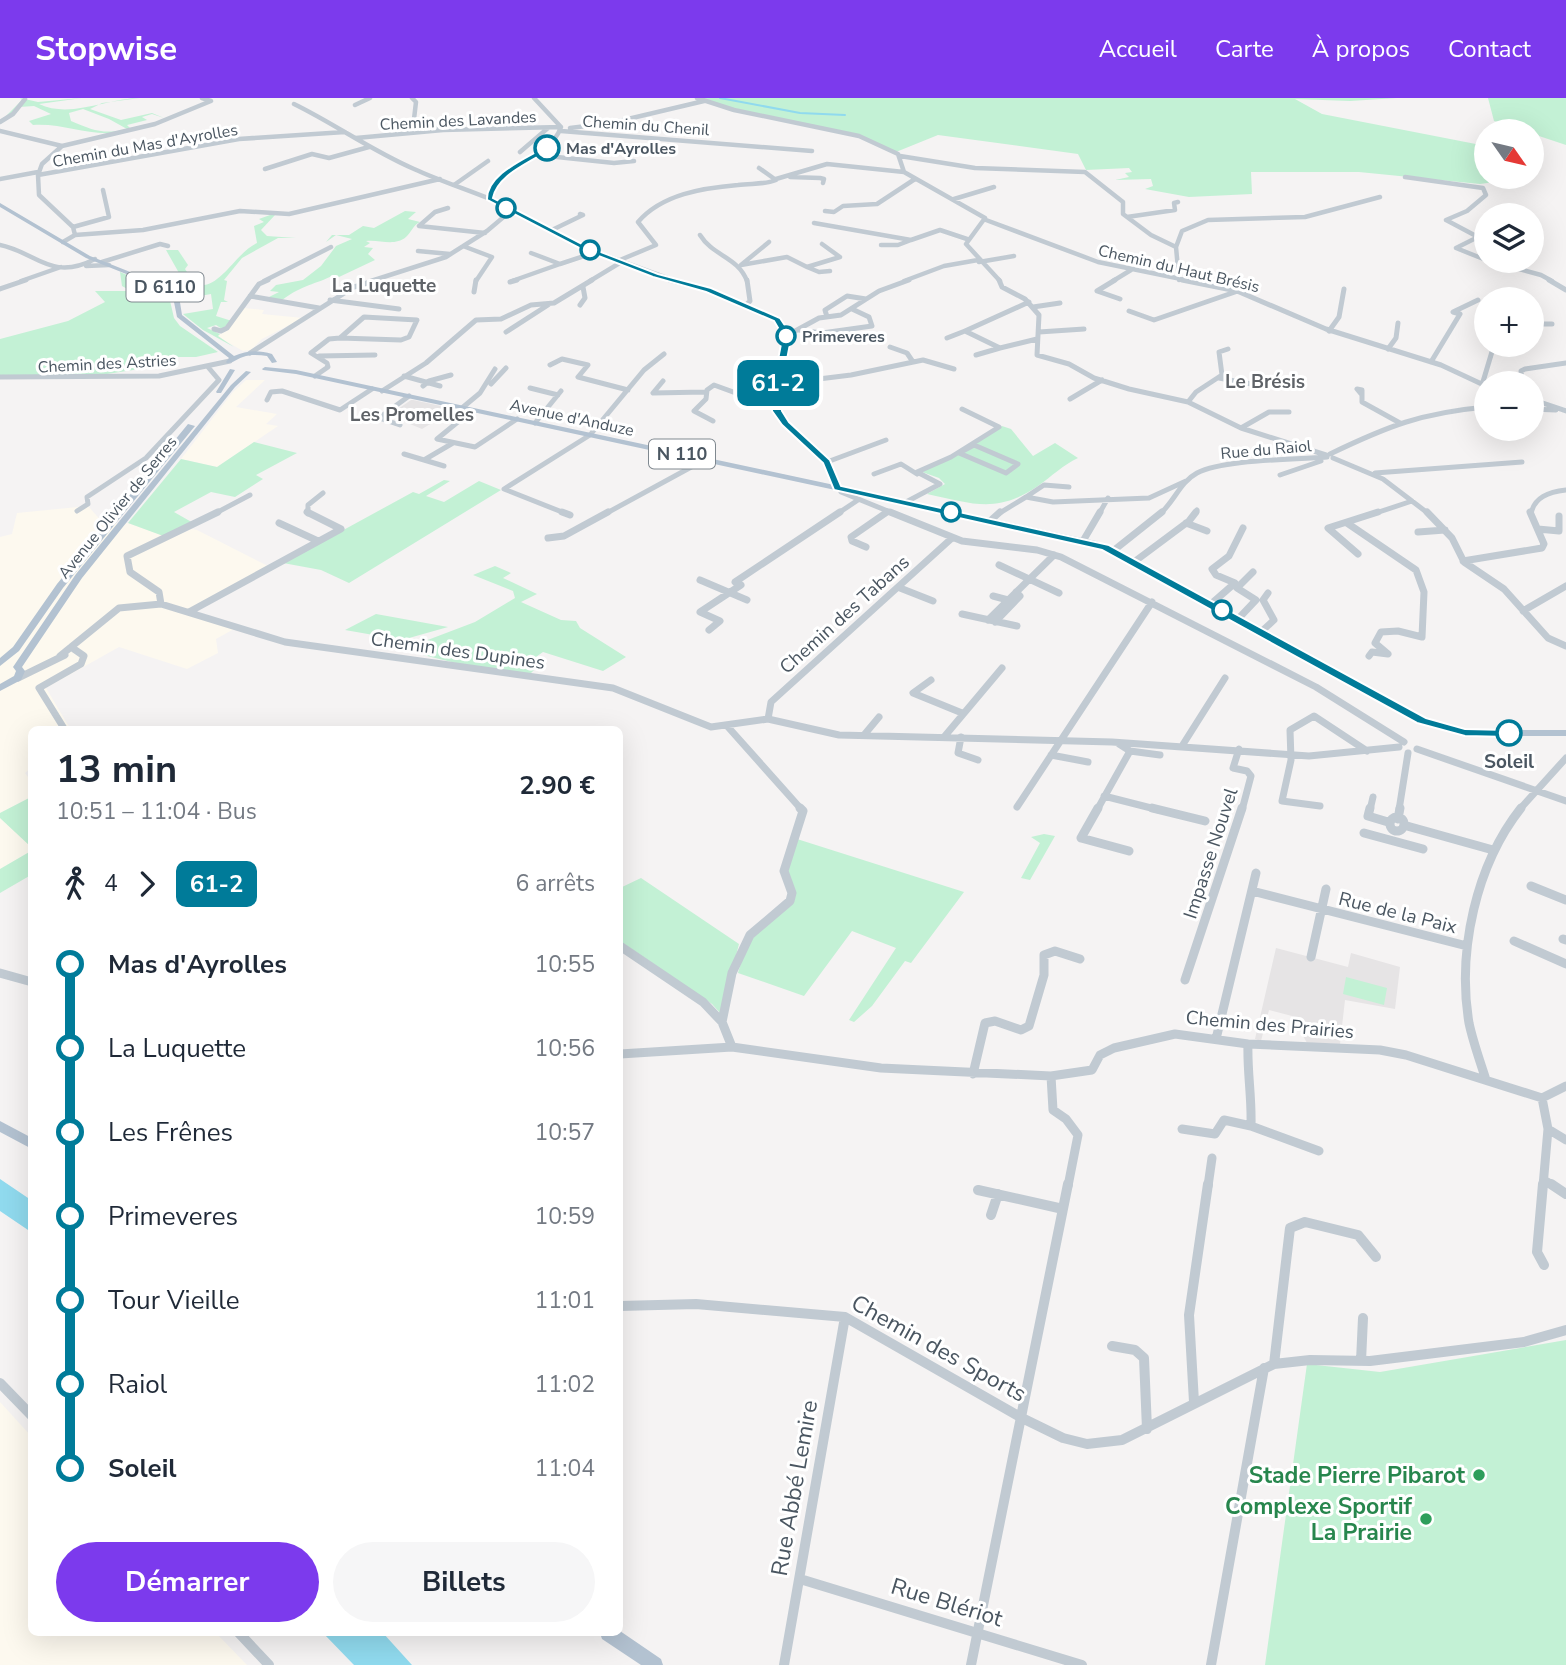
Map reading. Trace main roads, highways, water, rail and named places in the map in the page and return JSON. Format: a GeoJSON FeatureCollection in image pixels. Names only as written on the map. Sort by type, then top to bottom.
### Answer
{"type":"FeatureCollection","features":[{"type":"Feature","properties":{"kind":"main road","name":"D 6110"},"geometry":{"type":"LineString","coordinates":[[0,205],[102,262],[172,292],[179,316],[231,364]]}},
{"type":"Feature","properties":{"kind":"main road","name":"D 6110"},"geometry":{"type":"LineString","coordinates":[[198,332],[248,353]]}},
{"type":"Feature","properties":{"kind":"main road"},"geometry":{"type":"LineString","coordinates":[[248,353],[266,354],[273,357],[274,362],[265,369],[248,372],[231,364],[248,353]]}},
{"type":"Feature","properties":{"kind":"main road","name":"Avenue d'Anduze"},"geometry":{"type":"LineString","coordinates":[[274,362],[296,372]]}},
{"type":"Feature","properties":{"kind":"main road","name":"Avenue Olivier de Serres"},"geometry":{"type":"LineString","coordinates":[[0,664],[16,649],[60,586],[223,387],[231,364]]}},
{"type":"Feature","properties":{"kind":"main road","name":"Avenue d'Anduze"},"geometry":{"type":"LineString","coordinates":[[265,369],[296,372],[1083,541],[1113,551],[1422,721],[1465,733],[1566,733]]}},
{"type":"Feature","properties":{"kind":"main road","name":"Avenue Olivier de Serres"},"geometry":{"type":"LineString","coordinates":[[19,672],[79,576],[233,386],[248,372]]}},
{"type":"Feature","properties":{"kind":"main road"},"geometry":{"type":"LineString","coordinates":[[0,664],[19,672],[0,688]]}},
{"type":"Feature","properties":{"kind":"main road"},"geometry":{"type":"LineString","coordinates":[[0,1126],[28,1142]]}},
{"type":"Feature","properties":{"kind":"main road"},"geometry":{"type":"LineString","coordinates":[[612,1636],[655,1665]]}},
{"type":"Feature","properties":{"kind":"water"},"geometry":{"type":"Polygon","coordinates":[[[0,1179],[28,1198],[28,1230],[0,1211],[0,1179]]]}},
{"type":"Feature","properties":{"kind":"water"},"geometry":{"type":"Polygon","coordinates":[[[326,1636],[386,1636],[412,1665],[354,1665],[326,1636]]]}},
{"type":"Feature","properties":{"kind":"waterway"},"geometry":{"type":"LineString","coordinates":[[720,98],[800,113],[845,115]]}},
{"type":"Feature","properties":{"kind":"place","name":"Mas d'Ayrolles"},"geometry":{"type":"Point","coordinates":[547,148]}},
{"type":"Feature","properties":{"kind":"place","name":"Primeveres"},"geometry":{"type":"Point","coordinates":[786,336]}},
{"type":"Feature","properties":{"kind":"place","name":"Soleil"},"geometry":{"type":"Point","coordinates":[1509,733]}},
{"type":"Feature","properties":{"kind":"place","name":"Stade Pierre Pibarot"},"geometry":{"type":"Point","coordinates":[1479,1475]}},
{"type":"Feature","properties":{"kind":"place","name":"Complexe Sportif La Prairie"},"geometry":{"type":"Point","coordinates":[1426,1519]}},
{"type":"Feature","properties":{"kind":"district","name":"La Luquette"},"geometry":{"type":"Point","coordinates":[384,285]}},
{"type":"Feature","properties":{"kind":"district","name":"Le Brésis"},"geometry":{"type":"Point","coordinates":[1265,381]}},
{"type":"Feature","properties":{"kind":"district","name":"Les Promelles"},"geometry":{"type":"Point","coordinates":[412,414]}}]}
